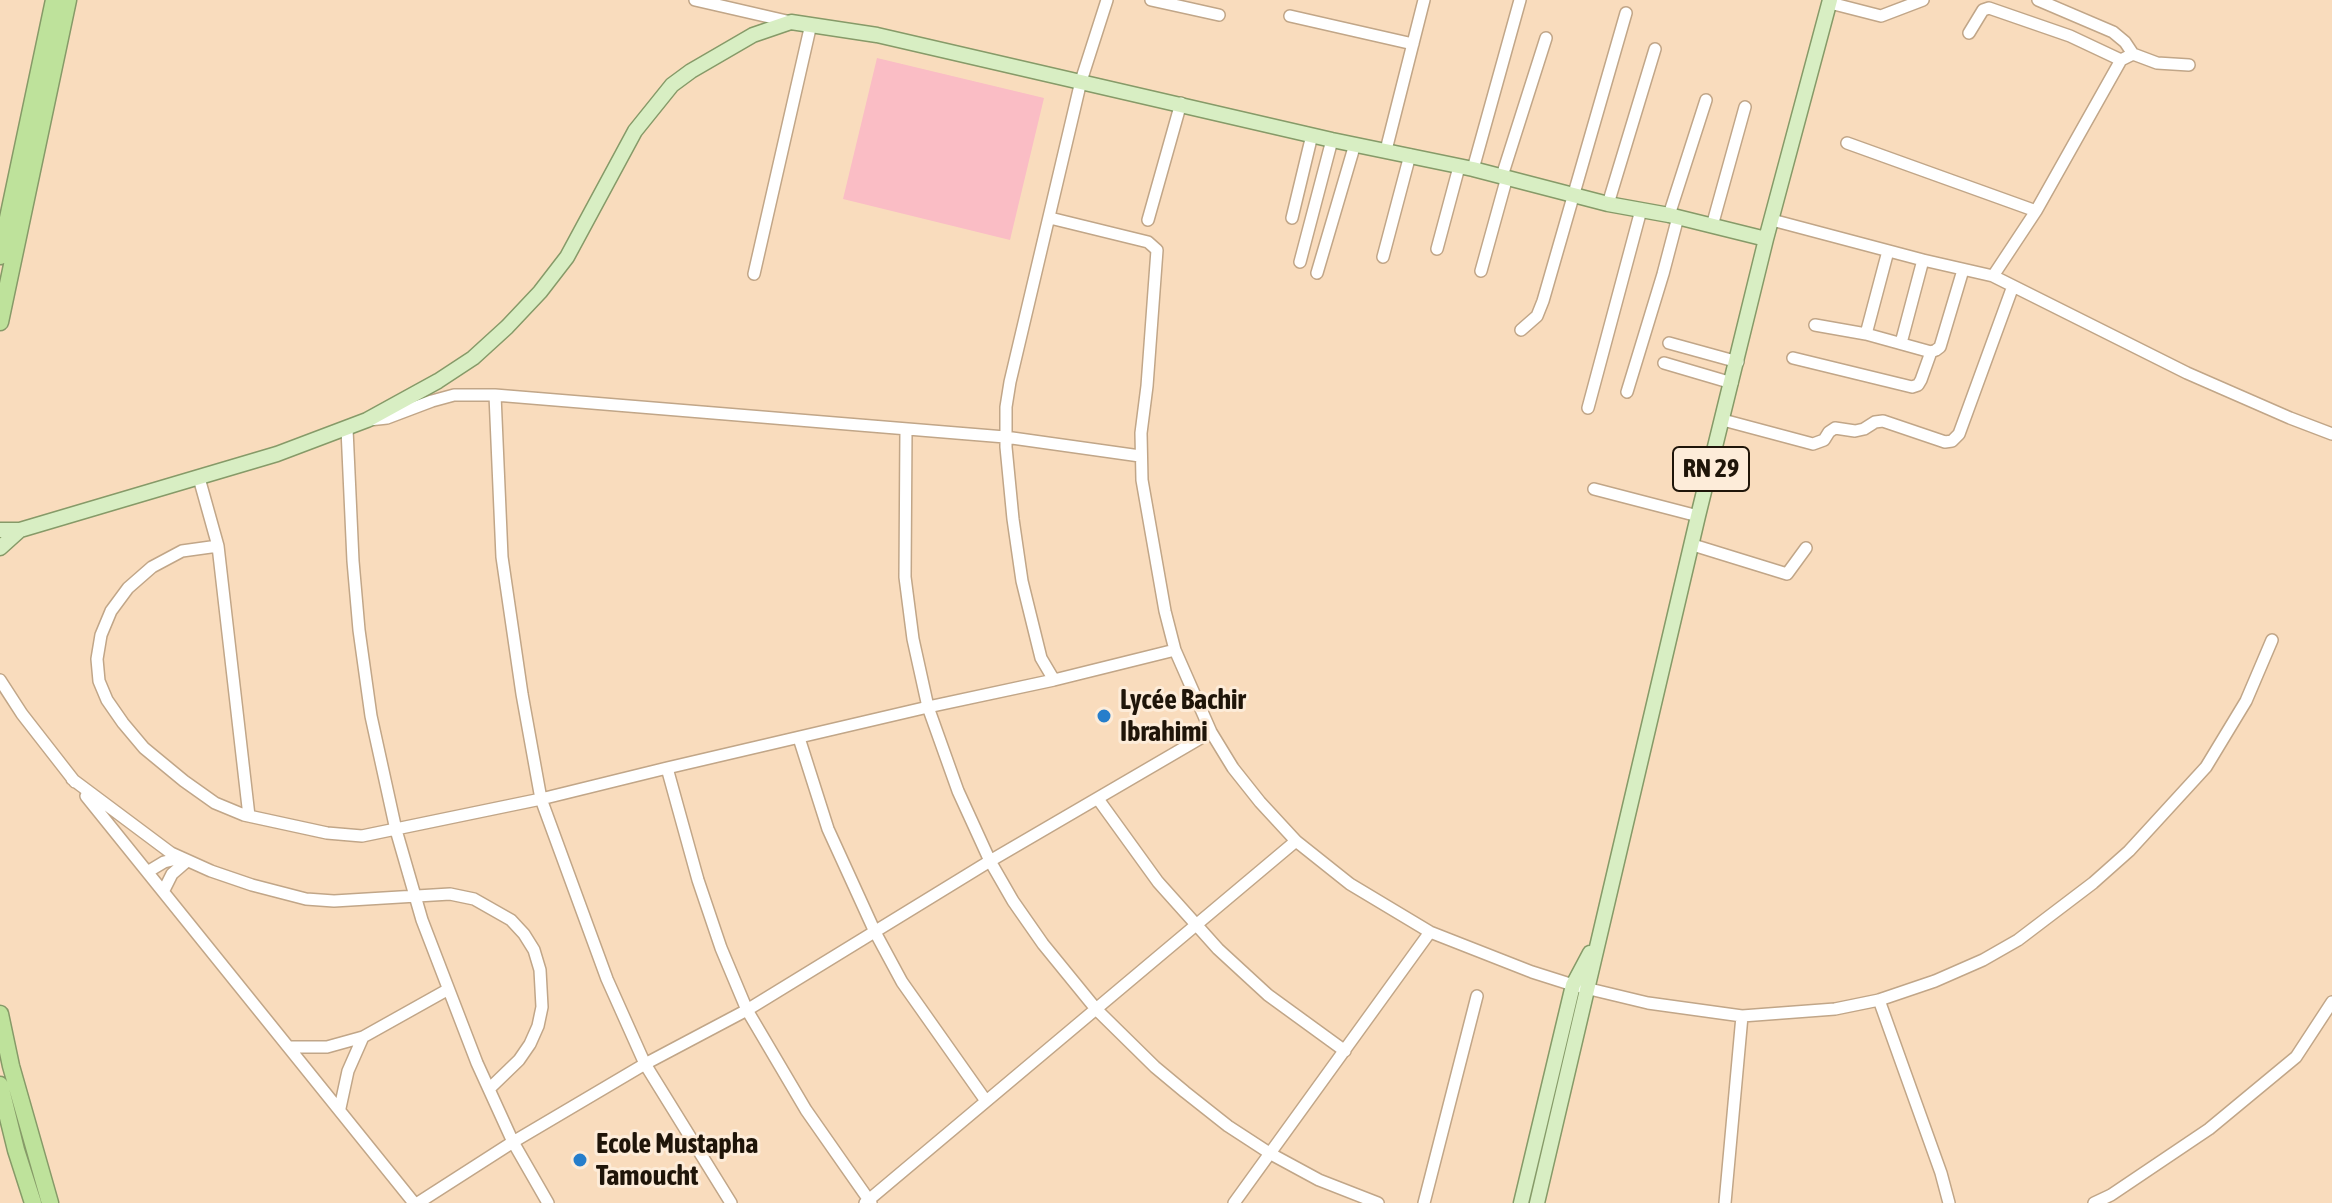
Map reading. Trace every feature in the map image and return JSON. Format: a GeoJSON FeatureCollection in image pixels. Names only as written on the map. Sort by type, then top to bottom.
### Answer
{"type":"FeatureCollection","features":[{"type":"Feature","properties":{"kind":"highway"},"geometry":{"type":"LineString","coordinates":[[0,256],[54,0]]}},
{"type":"Feature","properties":{"kind":"highway"},"geometry":{"type":"LineString","coordinates":[[0,322],[68,0]]}},
{"type":"Feature","properties":{"kind":"highway"},"geometry":{"type":"LineString","coordinates":[[0,1014],[31,1142],[50,1203]]}},
{"type":"Feature","properties":{"kind":"highway"},"geometry":{"type":"LineString","coordinates":[[0,1085],[33,1203]]}},
{"type":"Feature","properties":{"kind":"main road","name":"RN 29"},"geometry":{"type":"LineString","coordinates":[[1537,1203],[1698,516],[1766,239],[1830,1]]}},
{"type":"Feature","properties":{"kind":"main road"},"geometry":{"type":"LineString","coordinates":[[0,530],[20,530],[277,454],[367,420],[438,381],[473,358],[540,292],[567,257],[635,131],[672,85],[753,35],[791,22],[877,35],[1766,239]]}},
{"type":"Feature","properties":{"kind":"main road"},"geometry":{"type":"LineString","coordinates":[[0,548],[20,530]]}},
{"type":"Feature","properties":{"kind":"main road","name":"RN 29"},"geometry":{"type":"LineString","coordinates":[[1521,1203],[1573,985],[1598,939]]}},
{"type":"Feature","properties":{"kind":"street"},"geometry":{"type":"LineString","coordinates":[[695,0],[791,22]]}},
{"type":"Feature","properties":{"kind":"street"},"geometry":{"type":"LineString","coordinates":[[1054,680],[1041,658],[1022,581],[1005,437],[1010,382],[1081,81],[1107,0]]}},
{"type":"Feature","properties":{"kind":"street"},"geometry":{"type":"LineString","coordinates":[[1151,0],[1219,15]]}},
{"type":"Feature","properties":{"kind":"street"},"geometry":{"type":"LineString","coordinates":[[1386,150],[1424,0]]}},
{"type":"Feature","properties":{"kind":"street"},"geometry":{"type":"LineString","coordinates":[[1437,249],[1520,0]]}},
{"type":"Feature","properties":{"kind":"street"},"geometry":{"type":"LineString","coordinates":[[1830,1],[1881,16],[1923,0]]}},
{"type":"Feature","properties":{"kind":"street"},"geometry":{"type":"LineString","coordinates":[[2038,0],[2113,32],[2133,54],[2157,63],[2189,65]]}},
{"type":"Feature","properties":{"kind":"street"},"geometry":{"type":"LineString","coordinates":[[1969,33],[1983,10],[1989,8],[2070,36],[2121,60]]}},
{"type":"Feature","properties":{"kind":"street"},"geometry":{"type":"LineString","coordinates":[[1521,330],[1537,316],[1543,301],[1626,13]]}},
{"type":"Feature","properties":{"kind":"street"},"geometry":{"type":"LineString","coordinates":[[1290,16],[1413,44]]}},
{"type":"Feature","properties":{"kind":"street"},"geometry":{"type":"LineString","coordinates":[[754,274],[811,24]]}},
{"type":"Feature","properties":{"kind":"street"},"geometry":{"type":"LineString","coordinates":[[1481,271],[1504,177],[1546,38]]}},
{"type":"Feature","properties":{"kind":"street"},"geometry":{"type":"LineString","coordinates":[[1608,204],[1655,49]]}},
{"type":"Feature","properties":{"kind":"street"},"geometry":{"type":"LineString","coordinates":[[1993,276],[2036,211],[2121,60],[2133,54]]}},
{"type":"Feature","properties":{"kind":"street"},"geometry":{"type":"LineString","coordinates":[[1627,392],[1663,274],[1674,216],[1706,100]]}},
{"type":"Feature","properties":{"kind":"street"},"geometry":{"type":"LineString","coordinates":[[1148,220],[1181,103]]}},
{"type":"Feature","properties":{"kind":"street"},"geometry":{"type":"LineString","coordinates":[[1712,226],[1745,107]]}},
{"type":"Feature","properties":{"kind":"street"},"geometry":{"type":"LineString","coordinates":[[1292,218],[1312,135]]}},
{"type":"Feature","properties":{"kind":"street"},"geometry":{"type":"LineString","coordinates":[[1300,262],[1332,140]]}},
{"type":"Feature","properties":{"kind":"street"},"geometry":{"type":"LineString","coordinates":[[1847,143],[2036,211]]}},
{"type":"Feature","properties":{"kind":"street"},"geometry":{"type":"LineString","coordinates":[[1317,273],[1355,144]]}},
{"type":"Feature","properties":{"kind":"street"},"geometry":{"type":"LineString","coordinates":[[1383,257],[1410,155]]}},
{"type":"Feature","properties":{"kind":"street"},"geometry":{"type":"LineString","coordinates":[[1588,408],[1641,210]]}},
{"type":"Feature","properties":{"kind":"street"},"geometry":{"type":"LineString","coordinates":[[1050,218],[1151,243],[1157,250],[1140,456],[1142,480],[1175,650],[1211,732],[1233,768],[1296,841],[1350,884],[1430,932],[1532,972],[1573,985],[1661,1005],[1742,1016],[1835,1009],[1879,1000],[1983,960],[2018,940],[2081,893],[2129,851],[2206,767],[2246,701],[2272,640]]}},
{"type":"Feature","properties":{"kind":"street"},"geometry":{"type":"LineString","coordinates":[[1772,220],[1993,276],[2187,373],[2332,434]]}},
{"type":"Feature","properties":{"kind":"street"},"geometry":{"type":"LineString","coordinates":[[1866,334],[1888,251]]}},
{"type":"Feature","properties":{"kind":"street"},"geometry":{"type":"LineString","coordinates":[[1901,343],[1923,260]]}},
{"type":"Feature","properties":{"kind":"street"},"geometry":{"type":"LineString","coordinates":[[1793,358],[1912,387],[1918,385],[1931,352],[1940,347],[1963,270]]}},
{"type":"Feature","properties":{"kind":"street"},"geometry":{"type":"LineString","coordinates":[[1723,420],[1813,444],[1824,440],[1835,428],[1855,431],[1883,421],[1945,442],[1952,441],[1959,434],[2013,286]]}},
{"type":"Feature","properties":{"kind":"street"},"geometry":{"type":"LineString","coordinates":[[1815,325],[1866,334],[1931,352]]}},
{"type":"Feature","properties":{"kind":"street"},"geometry":{"type":"LineString","coordinates":[[1669,343],[1738,362]]}},
{"type":"Feature","properties":{"kind":"street"},"geometry":{"type":"LineString","coordinates":[[1664,363],[1732,383]]}},
{"type":"Feature","properties":{"kind":"street"},"geometry":{"type":"LineString","coordinates":[[367,420],[387,418],[454,395],[495,395],[1005,437],[1140,456]]}},
{"type":"Feature","properties":{"kind":"street"},"geometry":{"type":"LineString","coordinates":[[495,395],[502,557],[541,799],[602,965],[645,1064],[731,1203]]}},
{"type":"Feature","properties":{"kind":"street"},"geometry":{"type":"LineString","coordinates":[[347,429],[359,630],[371,716],[396,830],[414,896],[447,990],[513,1142],[548,1203]]}},
{"type":"Feature","properties":{"kind":"street"},"geometry":{"type":"LineString","coordinates":[[906,429],[905,577],[913,639],[928,707],[958,791],[990,861],[1043,944],[1096,1009],[1155,1067],[1228,1126],[1271,1154],[1342,1197],[1378,1203]]}},
{"type":"Feature","properties":{"kind":"street"},"geometry":{"type":"LineString","coordinates":[[199,478],[218,546],[249,816]]}},
{"type":"Feature","properties":{"kind":"street"},"geometry":{"type":"LineString","coordinates":[[1594,489],[1698,516]]}},
{"type":"Feature","properties":{"kind":"street"},"geometry":{"type":"LineString","coordinates":[[1693,545],[1787,574],[1806,548]]}},
{"type":"Feature","properties":{"kind":"street"},"geometry":{"type":"LineString","coordinates":[[218,546],[182,551],[152,567],[128,588],[111,611],[101,635],[97,659],[99,681],[107,700],[144,748],[215,803],[289,826],[339,834],[362,836],[541,799],[1175,650]]}},
{"type":"Feature","properties":{"kind":"street"},"geometry":{"type":"LineString","coordinates":[[0,680],[72,779],[416,1203],[513,1142],[645,1064],[747,1010],[990,861],[1211,732]]}},
{"type":"Feature","properties":{"kind":"street"},"geometry":{"type":"LineString","coordinates":[[799,738],[828,829],[875,932],[902,982],[986,1101]]}},
{"type":"Feature","properties":{"kind":"street"},"geometry":{"type":"LineString","coordinates":[[667,768],[698,880],[721,948],[747,1010],[806,1110],[869,1202],[1296,841]]}},
{"type":"Feature","properties":{"kind":"street"},"geometry":{"type":"LineString","coordinates":[[72,779],[184,860],[252,885],[306,899],[334,901],[450,894],[474,899],[511,920],[534,950],[540,970],[542,1007],[530,1044],[519,1060],[489,1089]]}},
{"type":"Feature","properties":{"kind":"street"},"geometry":{"type":"LineString","coordinates":[[1098,799],[1134,850],[1195,925],[1268,995],[1345,1051]]}},
{"type":"Feature","properties":{"kind":"street"},"geometry":{"type":"LineString","coordinates":[[149,871],[164,862],[184,860]]}},
{"type":"Feature","properties":{"kind":"street"},"geometry":{"type":"LineString","coordinates":[[164,890],[184,860]]}},
{"type":"Feature","properties":{"kind":"street"},"geometry":{"type":"LineString","coordinates":[[1234,1203],[1430,932]]}},
{"type":"Feature","properties":{"kind":"street"},"geometry":{"type":"LineString","coordinates":[[290,1047],[327,1047],[363,1037],[447,990]]}},
{"type":"Feature","properties":{"kind":"street"},"geometry":{"type":"LineString","coordinates":[[1424,1203],[1477,996]]}},
{"type":"Feature","properties":{"kind":"street"},"geometry":{"type":"LineString","coordinates":[[1879,1000],[1949,1203]]}},
{"type":"Feature","properties":{"kind":"street"},"geometry":{"type":"LineString","coordinates":[[2094,1203],[2111,1195],[2209,1129],[2296,1057],[2332,1002]]}},
{"type":"Feature","properties":{"kind":"street"},"geometry":{"type":"LineString","coordinates":[[1725,1203],[1742,1016]]}},
{"type":"Feature","properties":{"kind":"street"},"geometry":{"type":"LineString","coordinates":[[340,1108],[348,1071],[363,1037]]}},
{"type":"Feature","properties":{"kind":"shaded area"},"geometry":{"type":"Polygon","coordinates":[[[877,58],[1044,98],[1010,240],[843,199],[877,58]]]}},
{"type":"Feature","properties":{"kind":"place","name":"Lycée Bachir Ibrahimi"},"geometry":{"type":"Point","coordinates":[1104,716]}},
{"type":"Feature","properties":{"kind":"place","name":"Ecole Mustapha Tamoucht"},"geometry":{"type":"Point","coordinates":[580,1160]}}]}
